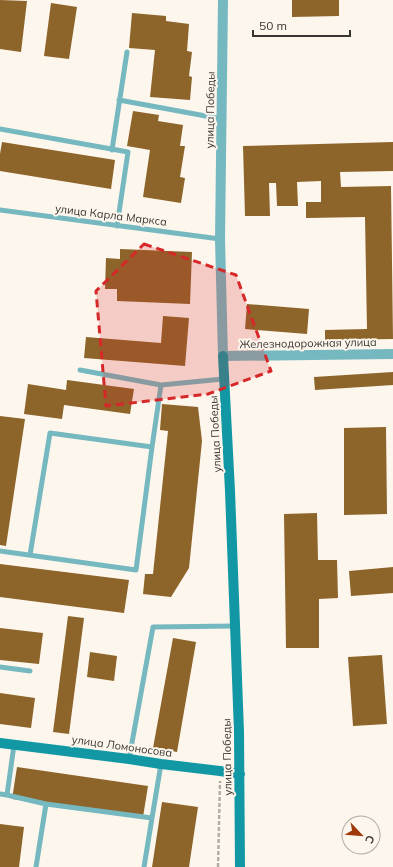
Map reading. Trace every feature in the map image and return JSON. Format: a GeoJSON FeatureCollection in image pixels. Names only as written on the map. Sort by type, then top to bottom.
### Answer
{"type":"FeatureCollection","features":[{"type":"Feature","properties":{"kind":"street","name":"улица Победы"},"geometry":{"type":"LineString","coordinates":[[224,0],[220,239],[223,379],[230,499],[240,774],[240,867]]}},
{"type":"Feature","properties":{"kind":"street","name":"Железнодорожная улица"},"geometry":{"type":"LineString","coordinates":[[223,356],[393,354]]}},
{"type":"Feature","properties":{"kind":"street","name":"улица Ломоносова"},"geometry":{"type":"LineString","coordinates":[[0,743],[129,758],[161,764],[240,774]]}},
{"type":"Feature","properties":{"kind":"lane"},"geometry":{"type":"LineString","coordinates":[[112,150],[126,52]]}},
{"type":"Feature","properties":{"kind":"lane"},"geometry":{"type":"LineString","coordinates":[[119,100],[222,119]]}},
{"type":"Feature","properties":{"kind":"lane"},"geometry":{"type":"LineString","coordinates":[[0,129],[128,152],[117,226]]}},
{"type":"Feature","properties":{"kind":"lane","name":"улица Карла Маркса"},"geometry":{"type":"LineString","coordinates":[[0,210],[220,239]]}},
{"type":"Feature","properties":{"kind":"lane"},"geometry":{"type":"LineString","coordinates":[[80,370],[161,385],[223,379]]}},
{"type":"Feature","properties":{"kind":"lane"},"geometry":{"type":"LineString","coordinates":[[0,551],[136,570],[161,385]]}},
{"type":"Feature","properties":{"kind":"lane"},"geometry":{"type":"LineString","coordinates":[[30,555],[50,433],[152,447]]}},
{"type":"Feature","properties":{"kind":"lane"},"geometry":{"type":"LineString","coordinates":[[129,758],[153,627],[235,626]]}},
{"type":"Feature","properties":{"kind":"lane"},"geometry":{"type":"LineString","coordinates":[[0,667],[30,671]]}},
{"type":"Feature","properties":{"kind":"lane"},"geometry":{"type":"LineString","coordinates":[[7,795],[14,745]]}},
{"type":"Feature","properties":{"kind":"lane"},"geometry":{"type":"LineString","coordinates":[[144,867],[161,764]]}},
{"type":"Feature","properties":{"kind":"lane"},"geometry":{"type":"LineString","coordinates":[[0,794],[46,804],[152,818]]}},
{"type":"Feature","properties":{"kind":"lane"},"geometry":{"type":"LineString","coordinates":[[36,867],[46,804]]}},
{"type":"Feature","properties":{"kind":"path"},"geometry":{"type":"LineString","coordinates":[[218,867],[220,771]]}},
{"type":"Feature","properties":{"kind":"highlighted area"},"geometry":{"type":"Polygon","coordinates":[[[144,244],[236,275],[271,371],[208,394],[106,406],[96,291],[144,244]]]}},
{"type":"Feature","properties":{"kind":"building"},"geometry":{"type":"Polygon","coordinates":[[[0,0],[27,1],[21,52],[0,49],[0,0]]]}},
{"type":"Feature","properties":{"kind":"building"},"geometry":{"type":"Polygon","coordinates":[[[292,0],[339,0],[339,16],[292,17],[292,0]]]}},
{"type":"Feature","properties":{"kind":"building"},"geometry":{"type":"Polygon","coordinates":[[[51,3],[77,7],[69,59],[44,56],[51,3]]]}},
{"type":"Feature","properties":{"kind":"building"},"geometry":{"type":"Polygon","coordinates":[[[132,13],[166,16],[166,21],[189,24],[187,51],[192,52],[189,76],[192,77],[190,100],[150,97],[155,50],[129,48],[132,13]]]}},
{"type":"Feature","properties":{"kind":"building"},"geometry":{"type":"Polygon","coordinates":[[[133,111],[159,115],[158,121],[183,125],[180,146],[185,146],[180,177],[185,178],[181,203],[143,197],[150,150],[127,146],[133,111]]]}},
{"type":"Feature","properties":{"kind":"building"},"geometry":{"type":"Polygon","coordinates":[[[2,142],[115,160],[111,189],[0,171],[2,142]]]}},
{"type":"Feature","properties":{"kind":"building"},"geometry":{"type":"Polygon","coordinates":[[[393,142],[393,171],[340,172],[341,187],[391,186],[393,339],[325,340],[325,330],[367,329],[365,217],[306,218],[306,202],[321,202],[321,181],[297,182],[298,206],[277,206],[276,183],[269,183],[270,216],[245,216],[243,146],[393,142]]]}},
{"type":"Feature","properties":{"kind":"building"},"geometry":{"type":"Polygon","coordinates":[[[120,249],[192,252],[190,304],[117,301],[117,289],[105,289],[106,258],[120,259],[120,249]]]}},
{"type":"Feature","properties":{"kind":"building"},"geometry":{"type":"Polygon","coordinates":[[[247,304],[309,309],[307,334],[245,329],[247,304]]]}},
{"type":"Feature","properties":{"kind":"building"},"geometry":{"type":"Polygon","coordinates":[[[163,316],[189,318],[185,366],[84,358],[86,337],[161,343],[163,316]]]}},
{"type":"Feature","properties":{"kind":"building"},"geometry":{"type":"Polygon","coordinates":[[[393,372],[393,385],[315,390],[314,377],[393,372]]]}},
{"type":"Feature","properties":{"kind":"building"},"geometry":{"type":"Polygon","coordinates":[[[67,380],[134,389],[130,414],[64,405],[62,419],[24,414],[28,384],[66,390],[67,380]]]}},
{"type":"Feature","properties":{"kind":"building"},"geometry":{"type":"Polygon","coordinates":[[[162,404],[198,407],[202,441],[189,568],[171,597],[143,594],[145,574],[153,574],[168,431],[160,430],[162,404]]]}},
{"type":"Feature","properties":{"kind":"building"},"geometry":{"type":"Polygon","coordinates":[[[0,416],[25,419],[6,546],[0,545],[0,416]]]}},
{"type":"Feature","properties":{"kind":"building"},"geometry":{"type":"Polygon","coordinates":[[[386,427],[387,514],[344,515],[344,428],[386,427]]]}},
{"type":"Feature","properties":{"kind":"building"},"geometry":{"type":"Polygon","coordinates":[[[317,513],[318,560],[337,560],[338,598],[319,599],[319,648],[286,648],[284,514],[317,513]]]}},
{"type":"Feature","properties":{"kind":"building"},"geometry":{"type":"Polygon","coordinates":[[[0,564],[129,580],[124,613],[0,597],[0,564]]]}},
{"type":"Feature","properties":{"kind":"building"},"geometry":{"type":"Polygon","coordinates":[[[393,567],[393,593],[351,596],[349,571],[393,567]]]}},
{"type":"Feature","properties":{"kind":"building"},"geometry":{"type":"Polygon","coordinates":[[[68,616],[84,618],[69,734],[53,732],[68,616]]]}},
{"type":"Feature","properties":{"kind":"building"},"geometry":{"type":"Polygon","coordinates":[[[0,628],[43,633],[39,664],[0,660],[0,628]]]}},
{"type":"Feature","properties":{"kind":"building"},"geometry":{"type":"Polygon","coordinates":[[[173,638],[196,642],[177,752],[153,748],[173,638]]]}},
{"type":"Feature","properties":{"kind":"building"},"geometry":{"type":"Polygon","coordinates":[[[90,652],[117,656],[114,681],[87,677],[90,652]]]}},
{"type":"Feature","properties":{"kind":"building"},"geometry":{"type":"Polygon","coordinates":[[[382,655],[387,724],[353,726],[348,657],[382,655]]]}},
{"type":"Feature","properties":{"kind":"building"},"geometry":{"type":"Polygon","coordinates":[[[0,693],[35,698],[31,728],[0,724],[0,693]]]}},
{"type":"Feature","properties":{"kind":"building"},"geometry":{"type":"Polygon","coordinates":[[[17,767],[148,786],[143,817],[12,799],[17,767]]]}},
{"type":"Feature","properties":{"kind":"building"},"geometry":{"type":"Polygon","coordinates":[[[162,802],[198,807],[189,867],[152,867],[162,802]]]}},
{"type":"Feature","properties":{"kind":"building"},"geometry":{"type":"Polygon","coordinates":[[[0,824],[24,827],[19,867],[0,867],[0,824]]]}}]}
